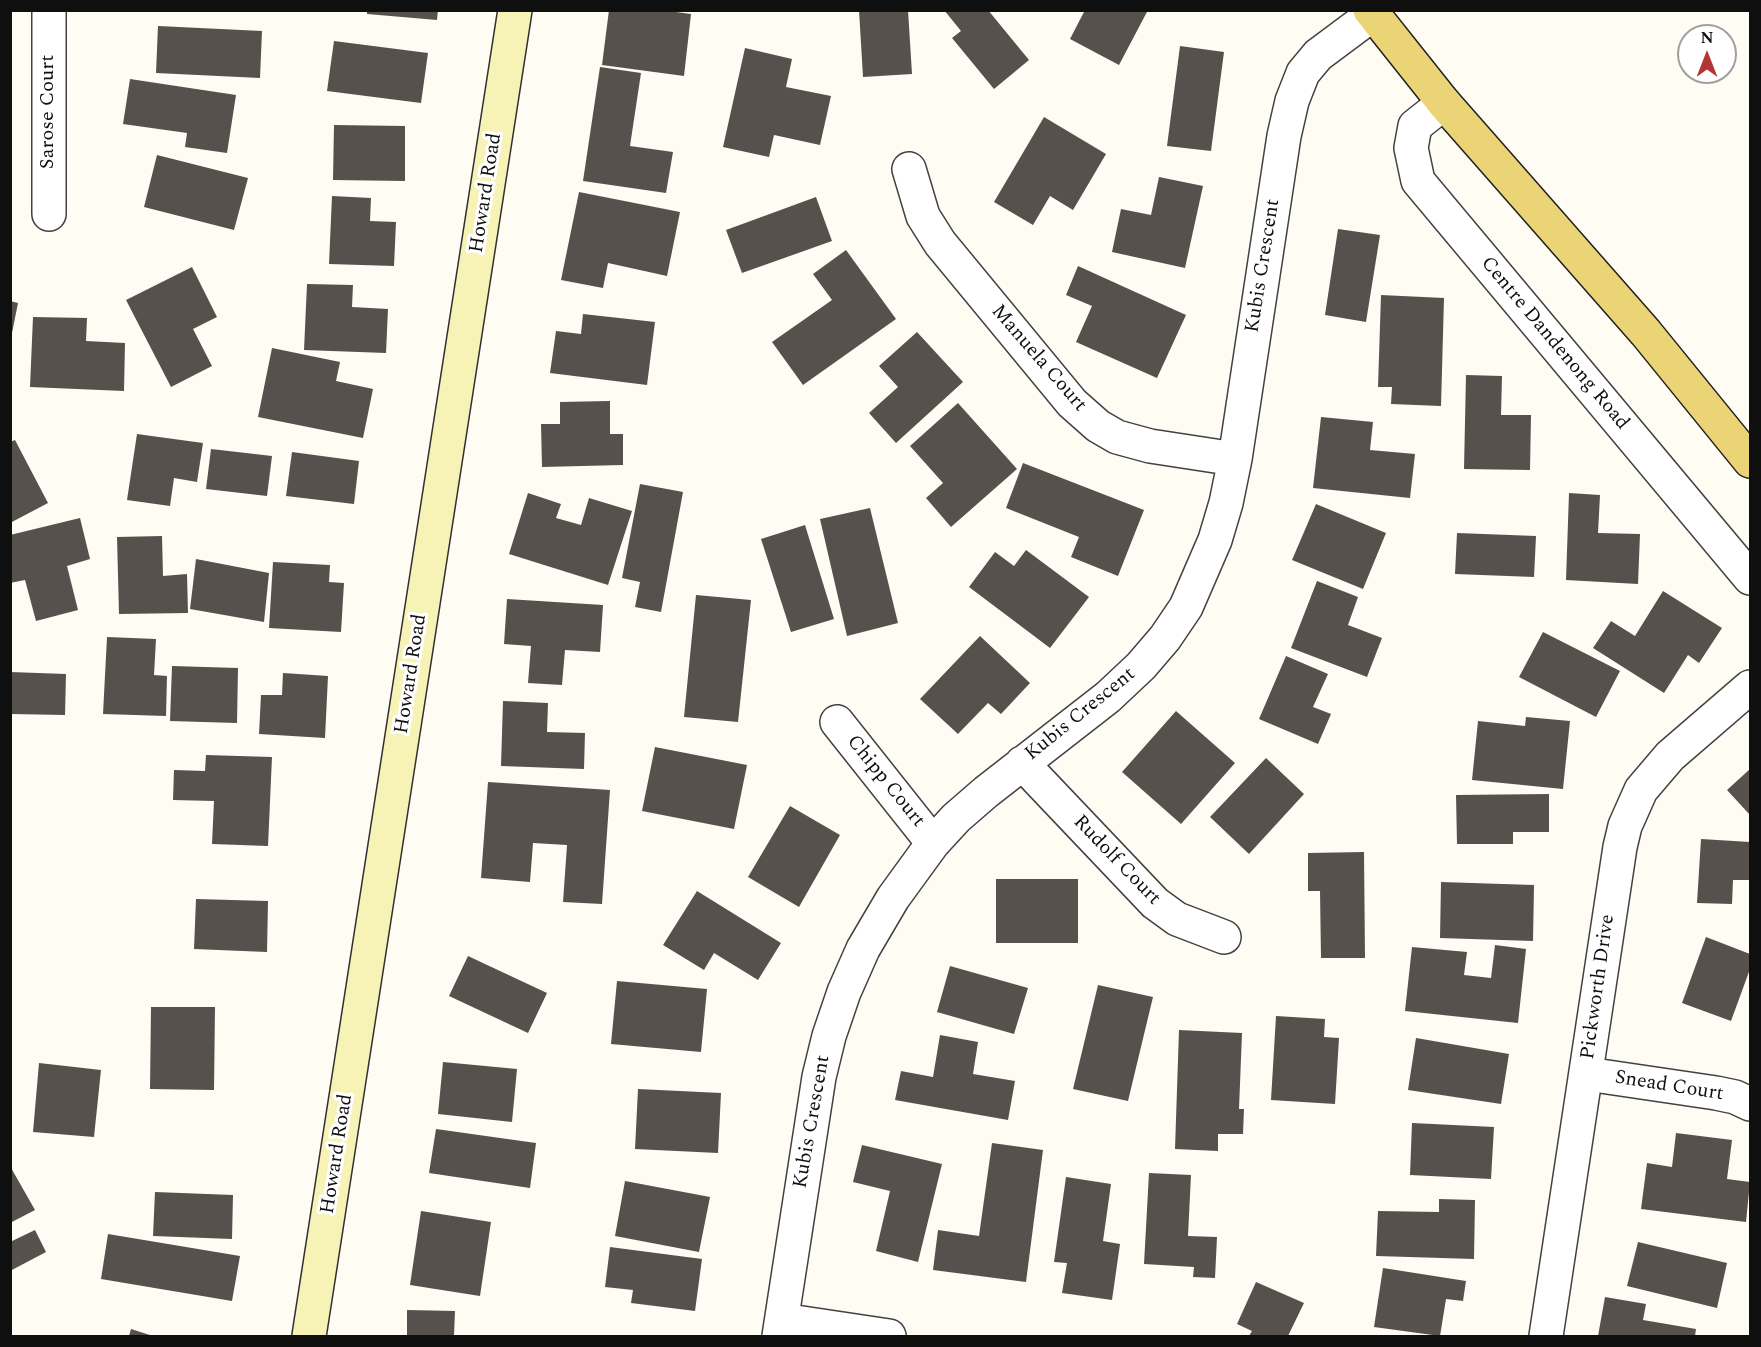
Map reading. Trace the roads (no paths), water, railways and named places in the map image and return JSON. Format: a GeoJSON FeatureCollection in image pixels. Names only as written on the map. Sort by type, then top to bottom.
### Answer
{"type":"FeatureCollection","features":[{"type":"Feature","properties":{"kind":"main road","name":"Howard Road"},"geometry":{"type":"LineString","coordinates":[[309,1336],[515,10]]}},
{"type":"Feature","properties":{"kind":"main road"},"geometry":{"type":"LineString","coordinates":[[1372,12],[1444,103],[1646,333],[1750,461]]}},
{"type":"Feature","properties":{"kind":"street","name":"Sarose Court"},"geometry":{"type":"LineString","coordinates":[[49,10],[50,214]]}},
{"type":"Feature","properties":{"kind":"street","name":"Kubis Crescent"},"geometry":{"type":"LineString","coordinates":[[780,1328],[813,1113],[829,1036],[844,992],[863,950],[892,898],[933,843],[956,818],[1022,763],[1108,697],[1141,666],[1165,638],[1186,607],[1215,540],[1226,503],[1235,459],[1284,136],[1292,101],[1303,73],[1318,55],[1372,12]]}},
{"type":"Feature","properties":{"kind":"street","name":"Centre Dandenong Road"},"geometry":{"type":"LineString","coordinates":[[1444,103],[1414,126],[1411,148],[1418,181],[1750,578]]}},
{"type":"Feature","properties":{"kind":"street","name":"Manuela Court"},"geometry":{"type":"LineString","coordinates":[[909,169],[923,216],[940,243],[1072,403],[1098,426],[1117,437],[1150,446],[1235,459]]}},
{"type":"Feature","properties":{"kind":"street","name":"Pickworth Drive"},"geometry":{"type":"LineString","coordinates":[[1546,1336],[1620,847],[1631,808],[1641,790],[1670,756],[1750,687]]}},
{"type":"Feature","properties":{"kind":"street","name":"Chipp Court"},"geometry":{"type":"LineString","coordinates":[[837,722],[933,843]]}},
{"type":"Feature","properties":{"kind":"street","name":"Rudolf Court"},"geometry":{"type":"LineString","coordinates":[[1022,763],[1155,903],[1177,919],[1224,937]]}},
{"type":"Feature","properties":{"kind":"street","name":"Snead Court"},"geometry":{"type":"LineString","coordinates":[[1587,1074],[1716,1093],[1735,1097],[1750,1104]]}},
{"type":"Feature","properties":{"kind":"street"},"geometry":{"type":"LineString","coordinates":[[780,1328],[889,1336]]}}]}
